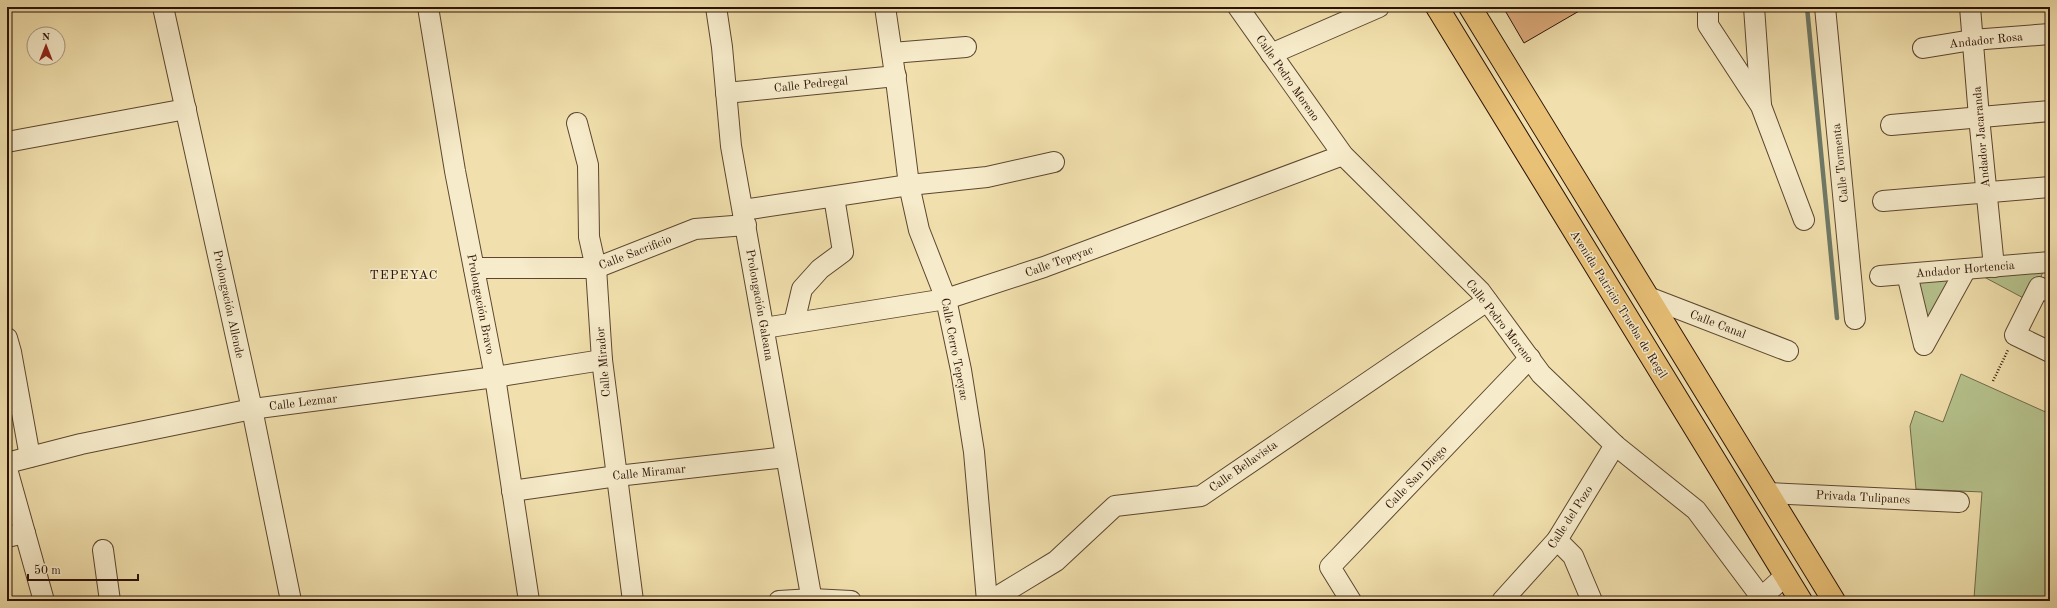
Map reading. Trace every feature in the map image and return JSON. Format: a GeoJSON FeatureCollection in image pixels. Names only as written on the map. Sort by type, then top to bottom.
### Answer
{"type":"FeatureCollection","features":[{"type":"Feature","properties":{"kind":"main road","name":"Avenida Patricio Trueba de Regil"},"geometry":{"type":"LineString","coordinates":[[1437,7],[1801,601]]}},
{"type":"Feature","properties":{"kind":"main road"},"geometry":{"type":"LineString","coordinates":[[1470,7],[1834,601]]}},
{"type":"Feature","properties":{"kind":"street","name":"Prolongación Allende"},"geometry":{"type":"LineString","coordinates":[[163,7],[252,409],[291,601]]}},
{"type":"Feature","properties":{"kind":"street","name":"Prolongación Bravo"},"geometry":{"type":"LineString","coordinates":[[428,7],[442,95],[495,377],[528,601]]}},
{"type":"Feature","properties":{"kind":"street","name":"Prolongación Galeana"},"geometry":{"type":"LineString","coordinates":[[716,7],[722,47],[731,146],[812,600]]}},
{"type":"Feature","properties":{"kind":"street","name":"Calle Cerro Tepeyac"},"geometry":{"type":"LineString","coordinates":[[885,7],[896,76],[909,185],[919,230],[946,299],[961,370],[974,452],[989,601]]}},
{"type":"Feature","properties":{"kind":"street","name":"Calle Pedro Moreno"},"geometry":{"type":"LineString","coordinates":[[1238,7],[1343,155],[1480,290],[1542,374],[1615,445],[1696,510],[1763,599]]}},
{"type":"Feature","properties":{"kind":"street"},"geometry":{"type":"LineString","coordinates":[[1271,54],[1379,7]]}},
{"type":"Feature","properties":{"kind":"street"},"geometry":{"type":"LineString","coordinates":[[1708,7],[1708,25],[1761,106],[1804,220]]}},
{"type":"Feature","properties":{"kind":"street"},"geometry":{"type":"LineString","coordinates":[[1754,7],[1761,106]]}},
{"type":"Feature","properties":{"kind":"street","name":"Calle Tormenta"},"geometry":{"type":"LineString","coordinates":[[1825,7],[1855,319]]}},
{"type":"Feature","properties":{"kind":"street","name":"Andador Jacaranda"},"geometry":{"type":"LineString","coordinates":[[1970,7],[1994,267]]}},
{"type":"Feature","properties":{"kind":"street","name":"Andador Rosa"},"geometry":{"type":"LineString","coordinates":[[1923,48],[1972,40],[2050,34]]}},
{"type":"Feature","properties":{"kind":"street"},"geometry":{"type":"LineString","coordinates":[[892,53],[966,47]]}},
{"type":"Feature","properties":{"kind":"street","name":"Calle Pedregal"},"geometry":{"type":"LineString","coordinates":[[726,93],[896,76]]}},
{"type":"Feature","properties":{"kind":"street"},"geometry":{"type":"LineString","coordinates":[[7,142],[186,109]]}},
{"type":"Feature","properties":{"kind":"street"},"geometry":{"type":"LineString","coordinates":[[1891,125],[2050,111]]}},
{"type":"Feature","properties":{"kind":"street","name":"Calle Mirador"},"geometry":{"type":"LineString","coordinates":[[577,123],[588,165],[589,237],[596,268],[602,360],[633,601]]}},
{"type":"Feature","properties":{"kind":"street","name":"Calle Tepeyac"},"geometry":{"type":"LineString","coordinates":[[764,328],[946,299],[1044,267],[1343,155]]}},
{"type":"Feature","properties":{"kind":"street","name":"Calle Sacrificio"},"geometry":{"type":"LineString","coordinates":[[474,268],[596,268],[695,229],[834,197],[909,185],[987,177],[1054,162]]}},
{"type":"Feature","properties":{"kind":"street"},"geometry":{"type":"LineString","coordinates":[[1883,201],[2050,187]]}},
{"type":"Feature","properties":{"kind":"street"},"geometry":{"type":"LineString","coordinates":[[794,323],[802,289],[820,269],[843,252],[834,197]]}},
{"type":"Feature","properties":{"kind":"street","name":"Andador Hortencia"},"geometry":{"type":"LineString","coordinates":[[1880,276],[2050,262]]}},
{"type":"Feature","properties":{"kind":"street"},"geometry":{"type":"LineString","coordinates":[[1907,274],[1924,345],[1966,269]]}},
{"type":"Feature","properties":{"kind":"street"},"geometry":{"type":"LineString","coordinates":[[2045,290],[2016,335],[2050,352]]}},
{"type":"Feature","properties":{"kind":"street","name":"Calle Canal"},"geometry":{"type":"LineString","coordinates":[[1648,297],[1788,351]]}},
{"type":"Feature","properties":{"kind":"street","name":"Calle Bellavista"},"geometry":{"type":"LineString","coordinates":[[989,601],[1056,561],[1115,506],[1201,496],[1487,301]]}},
{"type":"Feature","properties":{"kind":"street"},"geometry":{"type":"LineString","coordinates":[[7,338],[11,352],[30,457]]}},
{"type":"Feature","properties":{"kind":"street","name":"Calle San Diego"},"geometry":{"type":"LineString","coordinates":[[1351,601],[1330,567],[1530,358]]}},
{"type":"Feature","properties":{"kind":"street","name":"Calle Lezmar"},"geometry":{"type":"LineString","coordinates":[[7,463],[81,444],[252,409],[495,377],[602,360]]}},
{"type":"Feature","properties":{"kind":"street","name":"Calle del Pozo"},"geometry":{"type":"LineString","coordinates":[[1502,601],[1557,540],[1615,445]]}},
{"type":"Feature","properties":{"kind":"street","name":"Calle Miramar"},"geometry":{"type":"LineString","coordinates":[[512,491],[617,476],[786,457]]}},
{"type":"Feature","properties":{"kind":"street"},"geometry":{"type":"LineString","coordinates":[[7,469],[16,535],[44,601]]}},
{"type":"Feature","properties":{"kind":"street","name":"Privada Tulipanes"},"geometry":{"type":"LineString","coordinates":[[1767,493],[1959,502]]}},
{"type":"Feature","properties":{"kind":"street"},"geometry":{"type":"LineString","coordinates":[[1557,540],[1573,556],[1592,601]]}},
{"type":"Feature","properties":{"kind":"street"},"geometry":{"type":"LineString","coordinates":[[103,550],[110,601]]}},
{"type":"Feature","properties":{"kind":"street"},"geometry":{"type":"LineString","coordinates":[[1763,599],[1785,576]]}},
{"type":"Feature","properties":{"kind":"street"},"geometry":{"type":"LineString","coordinates":[[779,601],[851,601]]}},
{"type":"Feature","properties":{"kind":"path"},"geometry":{"type":"LineString","coordinates":[[1993,381],[2016,335]]}},
{"type":"Feature","properties":{"kind":"green space"},"geometry":{"type":"Polygon","coordinates":[[[2047,264],[2029,301],[1971,270],[2047,264]]]}},
{"type":"Feature","properties":{"kind":"green space"},"geometry":{"type":"Polygon","coordinates":[[[1954,275],[1926,332],[1914,280],[1954,275]]]}},
{"type":"Feature","properties":{"kind":"green space"},"geometry":{"type":"Polygon","coordinates":[[[1961,374],[2050,414],[2050,601],[1989,601],[1974,598],[1982,492],[1916,489],[1910,426],[1915,411],[1943,422],[1961,374]]]}},
{"type":"Feature","properties":{"kind":"building"},"geometry":{"type":"Polygon","coordinates":[[[1503,7],[1586,7],[1524,43],[1503,7]]]}},
{"type":"Feature","properties":{"kind":"waterway"},"geometry":{"type":"LineString","coordinates":[[1807,7],[1837,318]]}},
{"type":"Feature","properties":{"kind":"district","name":"TEPEYAC"},"geometry":{"type":"Point","coordinates":[404,274]}}]}
